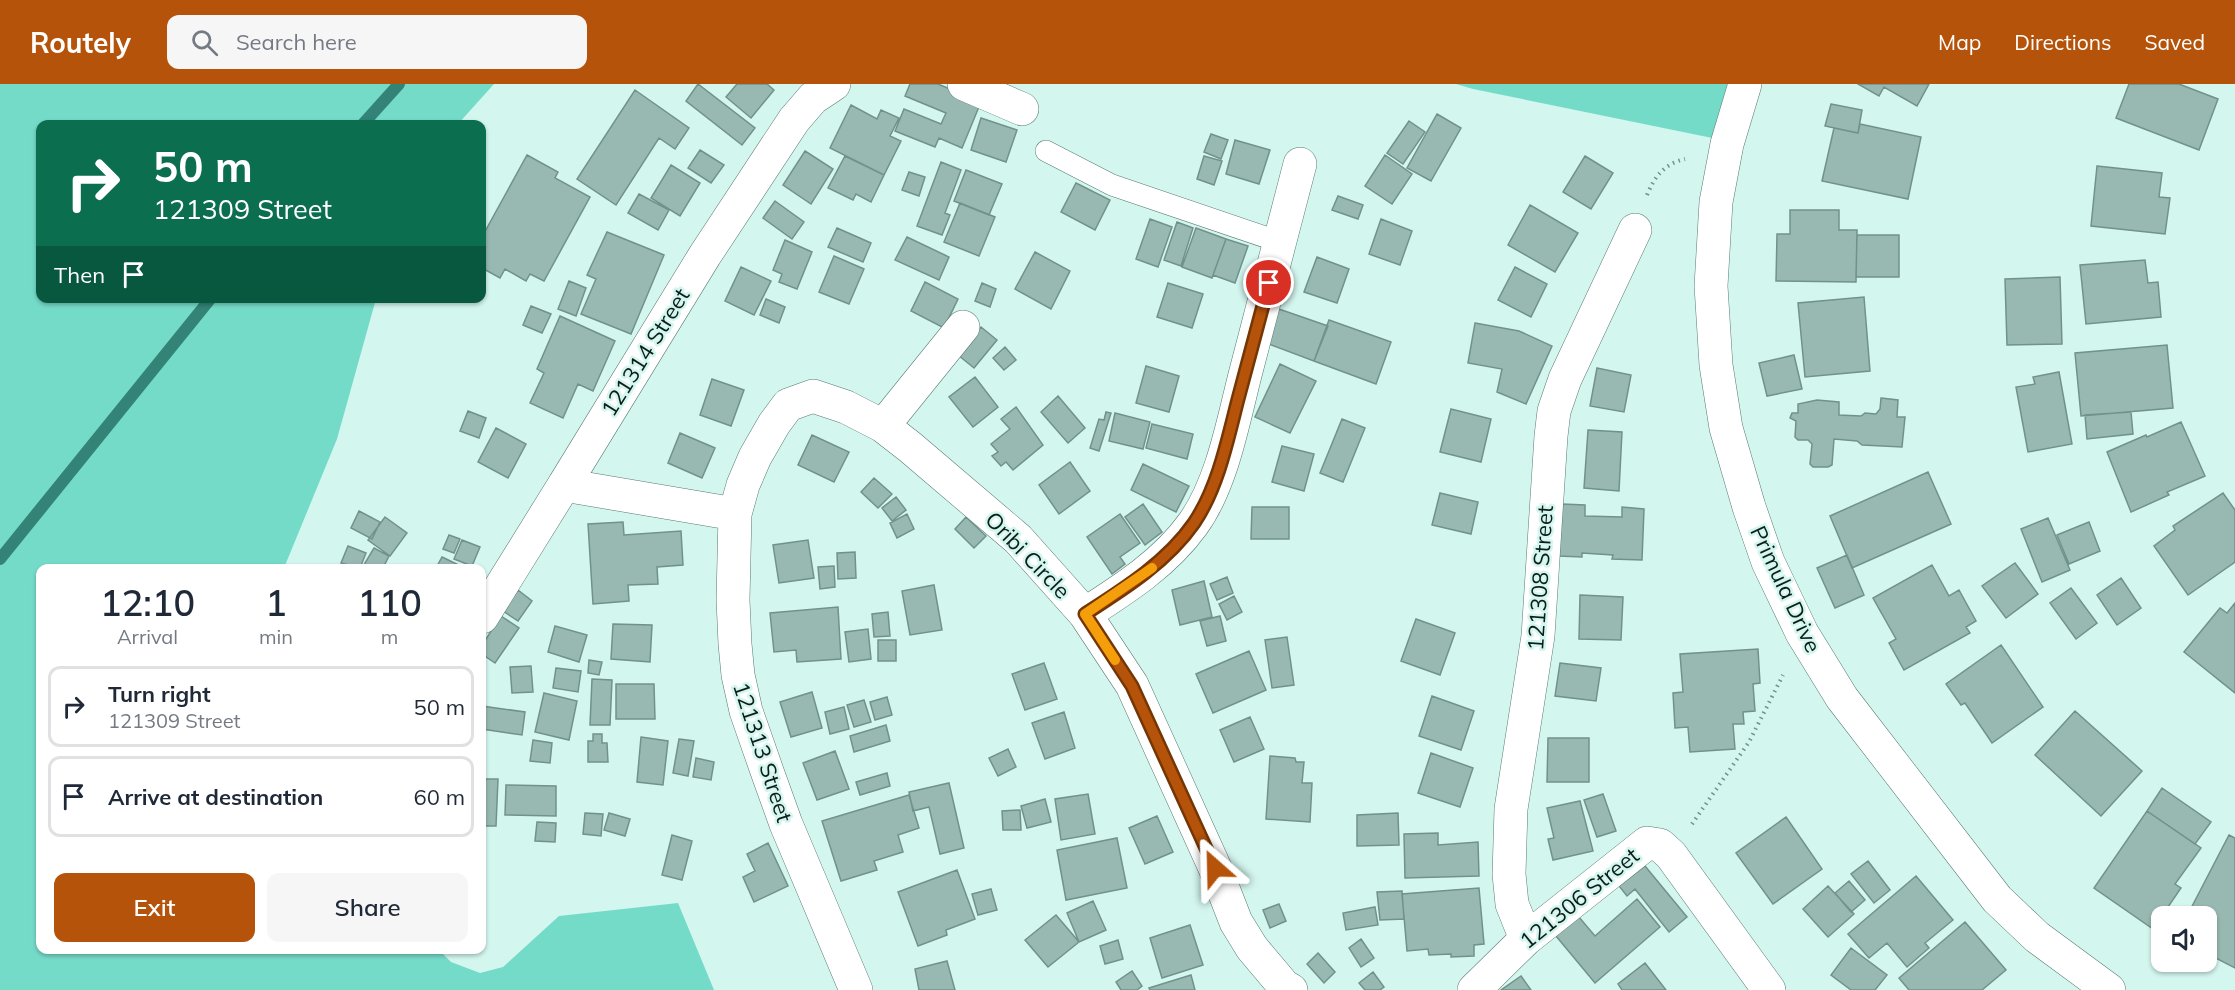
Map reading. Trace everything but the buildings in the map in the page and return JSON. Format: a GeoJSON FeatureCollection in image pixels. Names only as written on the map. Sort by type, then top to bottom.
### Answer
{"type":"FeatureCollection","features":[{"type":"Feature","properties":{"kind":"street","name":"121314 Street"},"geometry":{"type":"LineString","coordinates":[[486,611],[705,255],[794,120],[813,98],[834,84]]}},
{"type":"Feature","properties":{"kind":"street"},"geometry":{"type":"LineString","coordinates":[[964,84],[1023,109]]}},
{"type":"Feature","properties":{"kind":"street","name":"Primula Drive"},"geometry":{"type":"LineString","coordinates":[[1744,84],[1727,144],[1716,202],[1711,286],[1716,365],[1726,428],[1768,562],[1802,633],[1842,698],[1997,899],[2037,937],[2109,990]]}},
{"type":"Feature","properties":{"kind":"street"},"geometry":{"type":"LineString","coordinates":[[1085,614],[1152,567],[1172,549],[1193,524],[1206,501],[1231,428],[1300,164]]}},
{"type":"Feature","properties":{"kind":"street","name":"121308 Street"},"geometry":{"type":"LineString","coordinates":[[1526,939],[1512,904],[1509,874],[1511,809],[1538,636],[1554,411],[1565,379],[1635,230]]}},
{"type":"Feature","properties":{"kind":"street"},"geometry":{"type":"LineString","coordinates":[[883,426],[963,327]]}},
{"type":"Feature","properties":{"kind":"street","name":"Oribi Circle"},"geometry":{"type":"LineString","coordinates":[[788,405],[813,396],[819,397],[846,407],[883,426],[951,480],[1018,539],[1085,614],[1132,686],[1215,868],[1236,922],[1252,948],[1285,989]]}},
{"type":"Feature","properties":{"kind":"street","name":"121313 Street"},"geometry":{"type":"LineString","coordinates":[[788,405],[755,457],[735,514],[733,600],[738,675],[746,711],[786,824],[856,990]]}},
{"type":"Feature","properties":{"kind":"street"},"geometry":{"type":"LineString","coordinates":[[564,485],[735,514]]}},
{"type":"Feature","properties":{"kind":"street","name":"121306 Street"},"geometry":{"type":"LineString","coordinates":[[1474,990],[1526,939],[1647,843],[1660,845],[1671,855],[1768,990]]}},
{"type":"Feature","properties":{"kind":"lane"},"geometry":{"type":"LineString","coordinates":[[1046,151],[1112,185],[1280,242]]}},
{"type":"Feature","properties":{"kind":"path"},"geometry":{"type":"LineString","coordinates":[[1635,230],[1648,192],[1660,171],[1677,161],[1708,154],[1727,144]]}},
{"type":"Feature","properties":{"kind":"path"},"geometry":{"type":"LineString","coordinates":[[1671,855],[1749,742],[1802,633]]}},
{"type":"Feature","properties":{"kind":"green space"},"geometry":{"type":"Polygon","coordinates":[[[0,84],[494,84],[462,120],[36,120],[36,303],[375,303],[337,439],[286,564],[36,564],[36,954],[443,954],[451,962],[480,973],[503,967],[559,916],[678,903],[714,990],[0,990],[0,84]]]}},
{"type":"Feature","properties":{"kind":"green space"},"geometry":{"type":"Polygon","coordinates":[[[1456,84],[1741,84],[1727,141],[1456,84]]]}},
{"type":"Feature","properties":{"kind":"waterway"},"geometry":{"type":"LineString","coordinates":[[367,120],[399,84]]}},
{"type":"Feature","properties":{"kind":"waterway"},"geometry":{"type":"LineString","coordinates":[[0,559],[207,303]]}},
{"type":"Feature","properties":{"kind":"slow traffic"},"geometry":{"type":"LineString","coordinates":[[1115,660],[1085,614],[1152,568]]}},
{"type":"Feature","properties":{"kind":"route"},"geometry":{"type":"LineString","coordinates":[[1215,868],[1132,686],[1085,614],[1152,567],[1172,549],[1193,524],[1206,501],[1231,428],[1269,283]]}}]}
